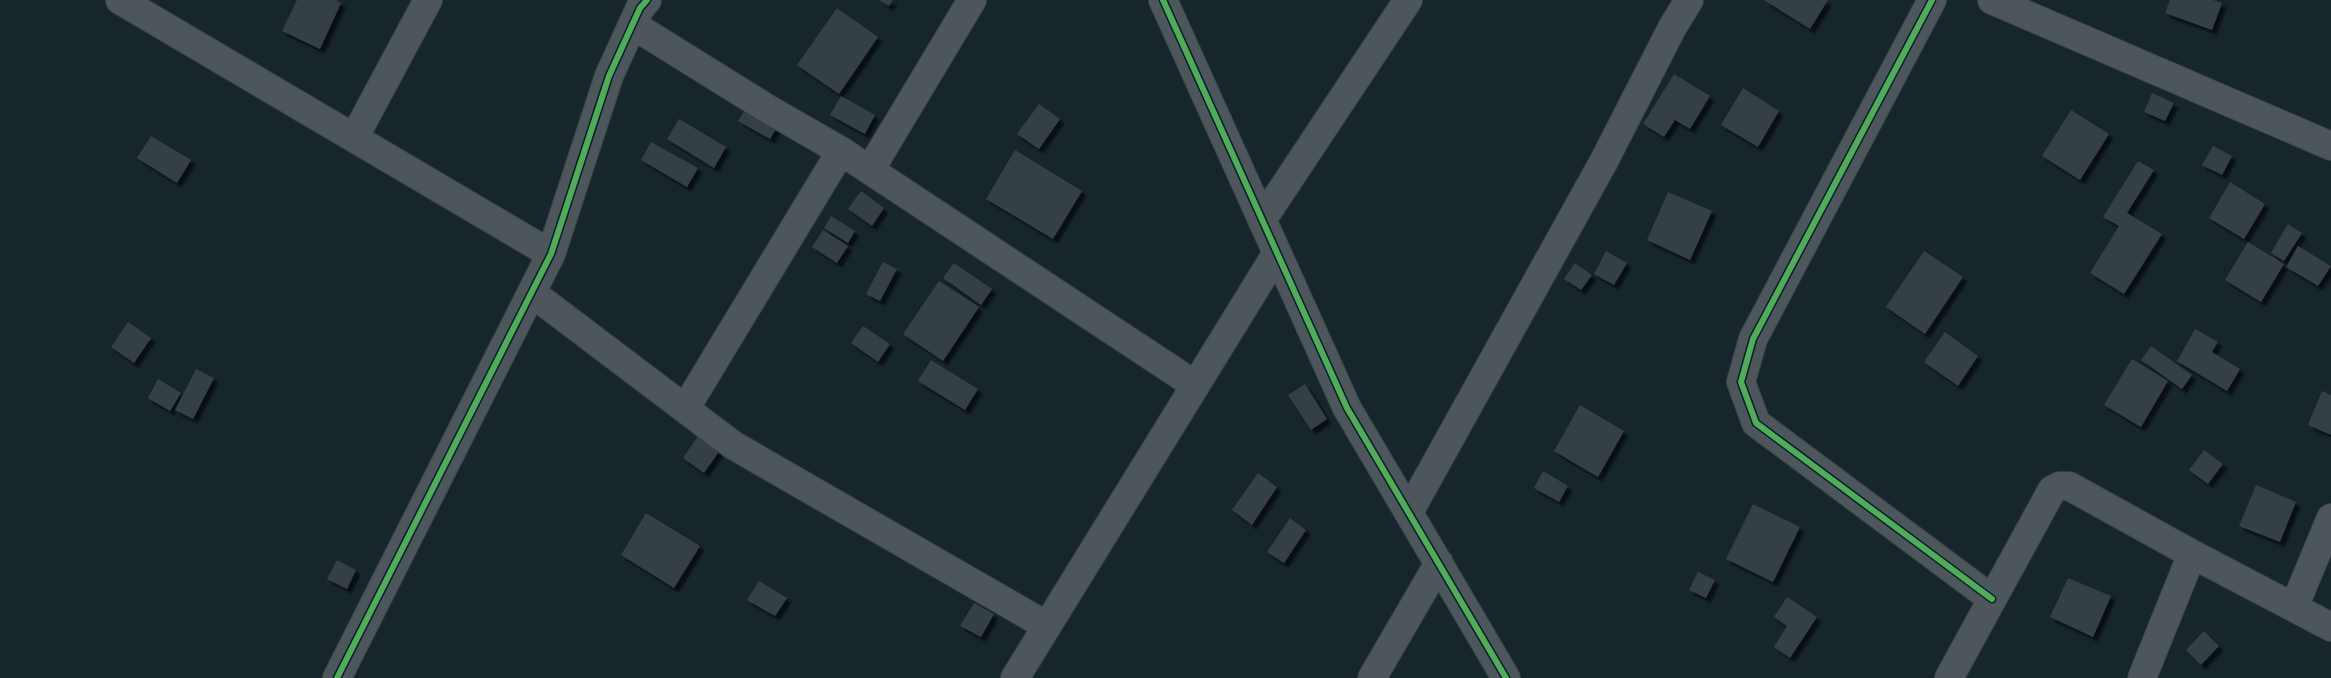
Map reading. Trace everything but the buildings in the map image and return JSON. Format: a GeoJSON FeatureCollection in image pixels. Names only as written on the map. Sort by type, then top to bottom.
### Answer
{"type":"FeatureCollection","features":[{"type":"Feature","properties":{"kind":"street"},"geometry":{"type":"LineString","coordinates":[[120,0],[551,254]]}},
{"type":"Feature","properties":{"kind":"street"},"geometry":{"type":"LineString","coordinates":[[354,138],[428,0]]}},
{"type":"Feature","properties":{"kind":"street"},"geometry":{"type":"LineString","coordinates":[[337,678],[551,254],[609,76],[640,8],[647,0]]}},
{"type":"Feature","properties":{"kind":"street"},"geometry":{"type":"LineString","coordinates":[[870,170],[972,0]]}},
{"type":"Feature","properties":{"kind":"street"},"geometry":{"type":"LineString","coordinates":[[1163,0],[1347,408],[1506,678]]}},
{"type":"Feature","properties":{"kind":"street"},"geometry":{"type":"LineString","coordinates":[[1262,220],[1408,0]]}},
{"type":"Feature","properties":{"kind":"street"},"geometry":{"type":"LineString","coordinates":[[1409,512],[1604,161],[1688,0]]}},
{"type":"Feature","properties":{"kind":"street"},"geometry":{"type":"LineString","coordinates":[[1932,0],[1754,338],[1741,382],[1756,423],[1992,599]]}},
{"type":"Feature","properties":{"kind":"street"},"geometry":{"type":"LineString","coordinates":[[1992,0],[2331,146]]}},
{"type":"Feature","properties":{"kind":"street"},"geometry":{"type":"LineString","coordinates":[[632,25],[768,109],[841,151],[1195,385]]}},
{"type":"Feature","properties":{"kind":"street"},"geometry":{"type":"LineString","coordinates":[[685,408],[841,151]]}},
{"type":"Feature","properties":{"kind":"street"},"geometry":{"type":"LineString","coordinates":[[1016,678],[1277,253]]}},
{"type":"Feature","properties":{"kind":"street"},"geometry":{"type":"LineString","coordinates":[[532,293],[733,445],[1047,626]]}},
{"type":"Feature","properties":{"kind":"street"},"geometry":{"type":"LineString","coordinates":[[1949,678],[2052,490],[2060,486],[2069,486],[2192,554],[2331,627]]}},
{"type":"Feature","properties":{"kind":"street"},"geometry":{"type":"LineString","coordinates":[[2294,607],[2331,518]]}},
{"type":"Feature","properties":{"kind":"street"},"geometry":{"type":"LineString","coordinates":[[2142,678],[2192,554]]}},
{"type":"Feature","properties":{"kind":"street"},"geometry":{"type":"LineString","coordinates":[[1372,678],[1439,563]]}},
{"type":"Feature","properties":{"kind":"cycle path"},"geometry":{"type":"LineString","coordinates":[[337,678],[551,254],[609,76],[640,8],[647,0]]}},
{"type":"Feature","properties":{"kind":"cycle path"},"geometry":{"type":"LineString","coordinates":[[1163,0],[1347,408],[1506,678]]}},
{"type":"Feature","properties":{"kind":"cycle path"},"geometry":{"type":"LineString","coordinates":[[1932,0],[1753,339],[1741,382],[1756,423],[1992,599]]}}]}
